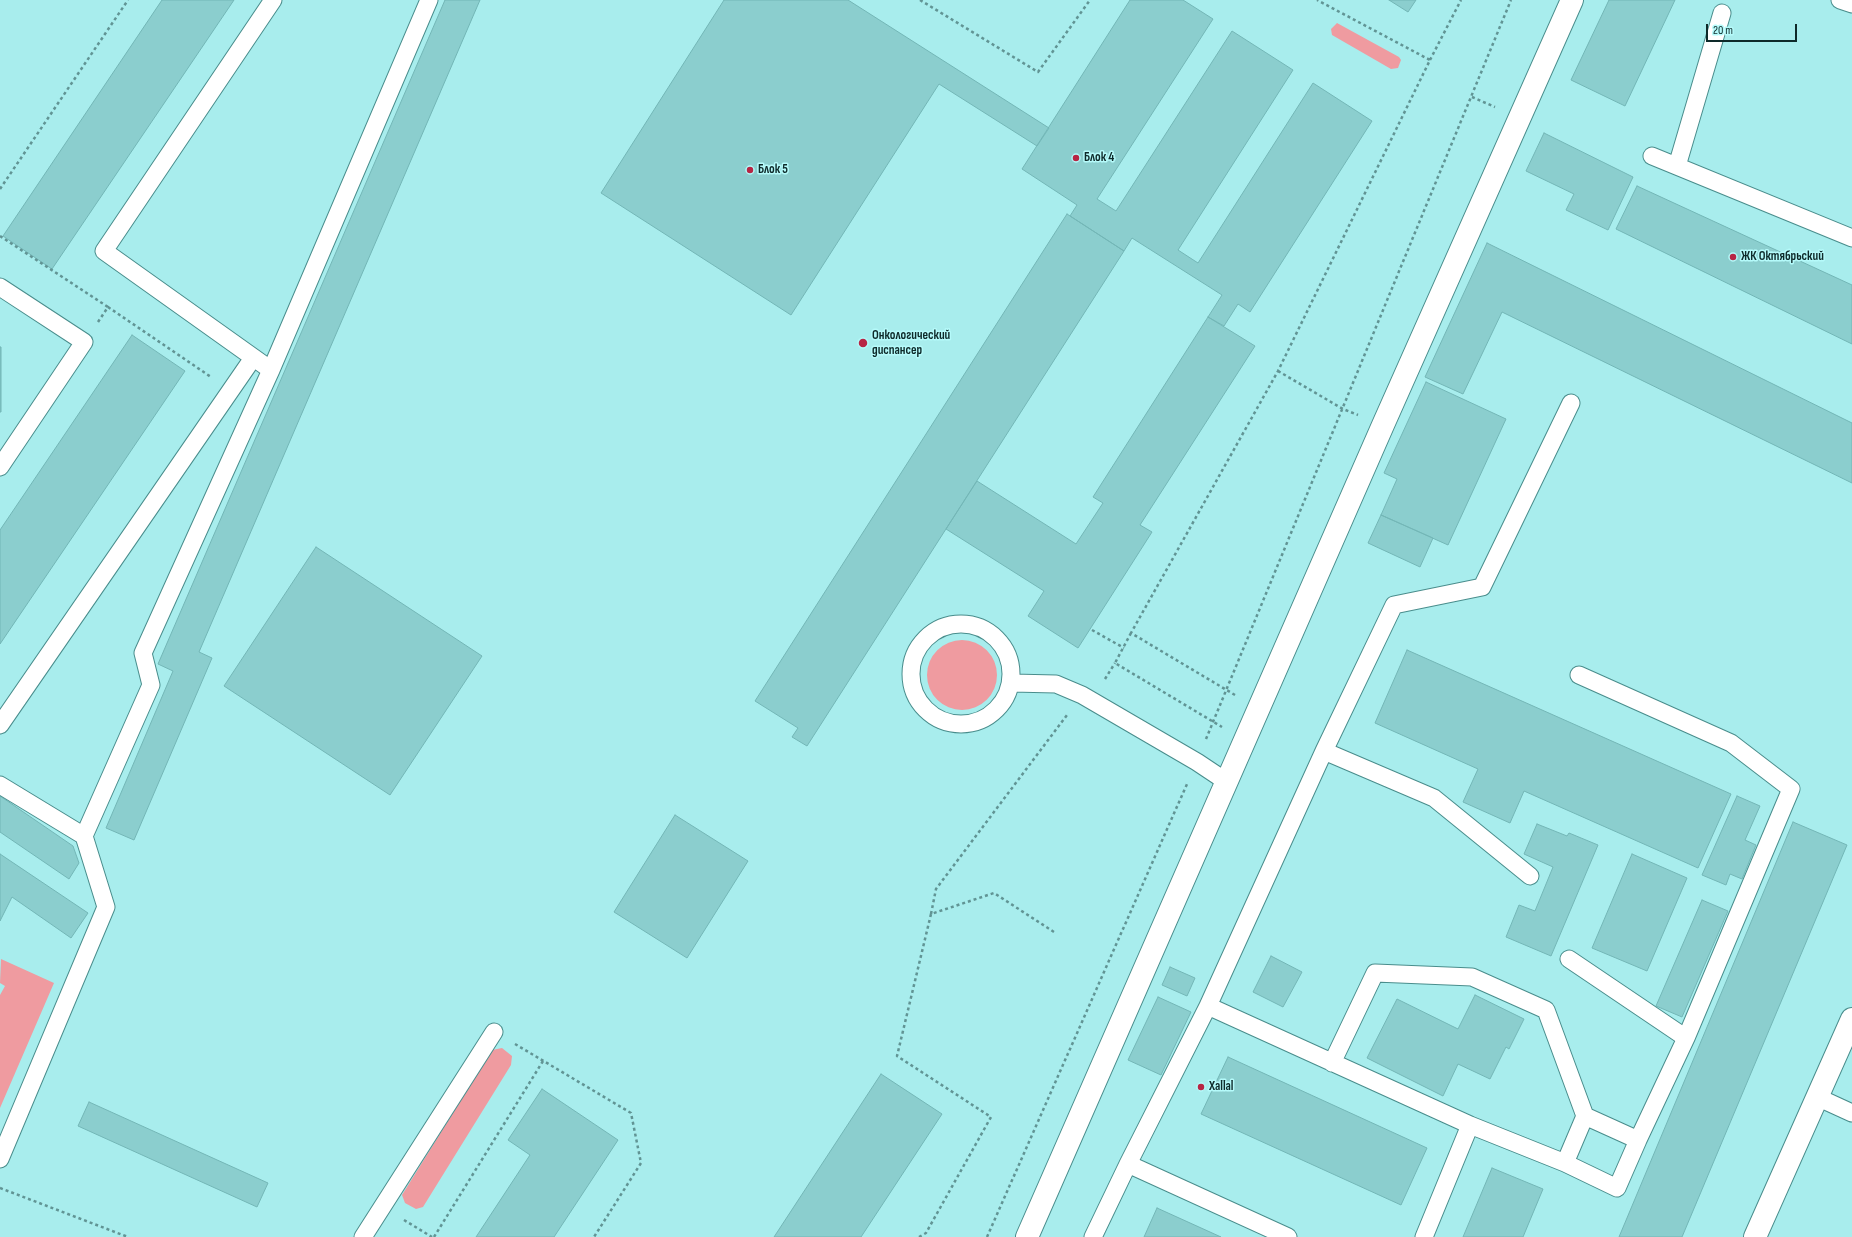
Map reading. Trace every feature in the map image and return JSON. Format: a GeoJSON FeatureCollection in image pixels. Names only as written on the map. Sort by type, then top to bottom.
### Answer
{"type":"FeatureCollection","features":[{"type":"Feature","properties":{"kind":"street"},"geometry":{"type":"LineString","coordinates":[[1027,1237],[1245,741],[1258,708],[1572,0]]}},
{"type":"Feature","properties":{"kind":"street"},"geometry":{"type":"LineString","coordinates":[[1755,1237],[1852,1019]]}},
{"type":"Feature","properties":{"kind":"lane"},"geometry":{"type":"LineString","coordinates":[[271,370],[104,251],[273,0]]}},
{"type":"Feature","properties":{"kind":"lane"},"geometry":{"type":"LineString","coordinates":[[0,1159],[106,907],[84,836],[151,685],[143,653],[271,370],[429,0]]}},
{"type":"Feature","properties":{"kind":"lane"},"geometry":{"type":"LineString","coordinates":[[1840,0],[1852,4]]}},
{"type":"Feature","properties":{"kind":"lane"},"geometry":{"type":"LineString","coordinates":[[1677,166],[1722,13]]}},
{"type":"Feature","properties":{"kind":"lane"},"geometry":{"type":"LineString","coordinates":[[1652,156],[1852,238]]}},
{"type":"Feature","properties":{"kind":"lane"},"geometry":{"type":"LineString","coordinates":[[0,287],[84,342],[0,467]]}},
{"type":"Feature","properties":{"kind":"lane"},"geometry":{"type":"LineString","coordinates":[[0,725],[253,358]]}},
{"type":"Feature","properties":{"kind":"lane"},"geometry":{"type":"LineString","coordinates":[[1093,1237],[1128,1164],[1208,1006],[1324,751],[1394,605],[1482,587],[1571,404]]}},
{"type":"Feature","properties":{"kind":"lane"},"geometry":{"type":"LineString","coordinates":[[966,623],[986,629],[1002,643],[1011,662],[1012,683],[1003,703],[988,717],[968,725],[947,723],[928,713],[916,696],[910,675],[914,654],[926,637],[945,626],[966,623]]}},
{"type":"Feature","properties":{"kind":"lane"},"geometry":{"type":"LineString","coordinates":[[1208,1006],[1470,1125],[1565,1163],[1617,1188],[1686,1038],[1790,789],[1731,743],[1579,675]]}},
{"type":"Feature","properties":{"kind":"lane"},"geometry":{"type":"LineString","coordinates":[[1012,683],[1056,684],[1082,694],[1197,762],[1227,782]]}},
{"type":"Feature","properties":{"kind":"lane"},"geometry":{"type":"LineString","coordinates":[[1324,751],[1434,798],[1530,876]]}},
{"type":"Feature","properties":{"kind":"lane"},"geometry":{"type":"LineString","coordinates":[[0,785],[84,836]]}},
{"type":"Feature","properties":{"kind":"lane"},"geometry":{"type":"LineString","coordinates":[[1569,960],[1686,1038]]}},
{"type":"Feature","properties":{"kind":"lane"},"geometry":{"type":"LineString","coordinates":[[1332,1063],[1375,973],[1472,977],[1546,1010],[1585,1116],[1565,1163]]}},
{"type":"Feature","properties":{"kind":"lane"},"geometry":{"type":"LineString","coordinates":[[363,1237],[381,1206],[494,1032]]}},
{"type":"Feature","properties":{"kind":"lane"},"geometry":{"type":"LineString","coordinates":[[1817,1097],[1852,1113]]}},
{"type":"Feature","properties":{"kind":"lane"},"geometry":{"type":"LineString","coordinates":[[1585,1116],[1638,1140]]}},
{"type":"Feature","properties":{"kind":"lane"},"geometry":{"type":"LineString","coordinates":[[1424,1237],[1470,1125]]}},
{"type":"Feature","properties":{"kind":"lane"},"geometry":{"type":"LineString","coordinates":[[1128,1164],[1288,1237]]}},
{"type":"Feature","properties":{"kind":"path"},"geometry":{"type":"LineString","coordinates":[[0,189],[128,0]]}},
{"type":"Feature","properties":{"kind":"path"},"geometry":{"type":"LineString","coordinates":[[920,0],[1038,72],[1090,0]]}},
{"type":"Feature","properties":{"kind":"path"},"geometry":{"type":"LineString","coordinates":[[1317,0],[1430,60]]}},
{"type":"Feature","properties":{"kind":"path"},"geometry":{"type":"LineString","coordinates":[[1245,741],[1115,663],[1278,370],[1461,0]]}},
{"type":"Feature","properties":{"kind":"path"},"geometry":{"type":"LineString","coordinates":[[987,1237],[1197,762],[1212,721],[1227,690],[1512,0]]}},
{"type":"Feature","properties":{"kind":"path"},"geometry":{"type":"LineString","coordinates":[[0,236],[108,307],[210,377],[227,395]]}},
{"type":"Feature","properties":{"kind":"path"},"geometry":{"type":"LineString","coordinates":[[84,342],[108,307]]}},
{"type":"Feature","properties":{"kind":"path"},"geometry":{"type":"LineString","coordinates":[[1278,370],[1343,409],[1383,425]]}},
{"type":"Feature","properties":{"kind":"path"},"geometry":{"type":"LineString","coordinates":[[1092,630],[1124,648]]}},
{"type":"Feature","properties":{"kind":"path"},"geometry":{"type":"LineString","coordinates":[[1131,633],[1258,708]]}},
{"type":"Feature","properties":{"kind":"path"},"geometry":{"type":"LineString","coordinates":[[919,1237],[926,1233],[991,1117],[897,1056],[936,889],[1082,694]]}},
{"type":"Feature","properties":{"kind":"path"},"geometry":{"type":"LineString","coordinates":[[930,914],[994,893],[1054,932]]}},
{"type":"Feature","properties":{"kind":"path"},"geometry":{"type":"LineString","coordinates":[[494,1032],[631,1113],[641,1164],[594,1237]]}},
{"type":"Feature","properties":{"kind":"path"},"geometry":{"type":"LineString","coordinates":[[381,1206],[433,1237],[543,1061]]}},
{"type":"Feature","properties":{"kind":"path"},"geometry":{"type":"LineString","coordinates":[[0,1188],[128,1237]]}},
{"type":"Feature","properties":{"kind":"shaded area"},"geometry":{"type":"Polygon","coordinates":[[[1337,23],[1399,57],[1401,60],[1398,68],[1391,69],[1332,35],[1331,29],[1337,23]]]}},
{"type":"Feature","properties":{"kind":"shaded area"},"geometry":{"type":"Polygon","coordinates":[[[955,640],[969,640],[982,646],[991,655],[997,668],[995,688],[987,700],[969,710],[955,710],[942,704],[933,695],[927,682],[927,668],[933,655],[942,646],[955,640]]]}},
{"type":"Feature","properties":{"kind":"shaded area"},"geometry":{"type":"Polygon","coordinates":[[[1,959],[54,983],[0,1108],[0,995],[5,986],[0,983],[1,959]]]}},
{"type":"Feature","properties":{"kind":"shaded area"},"geometry":{"type":"Polygon","coordinates":[[[502,1048],[512,1056],[511,1065],[423,1207],[416,1209],[405,1203],[402,1195],[492,1050],[502,1048]]]}},
{"type":"Feature","properties":{"kind":"building"},"geometry":{"type":"Polygon","coordinates":[[[162,0],[234,0],[52,269],[3,236],[162,0]]]}},
{"type":"Feature","properties":{"kind":"building"},"geometry":{"type":"Polygon","coordinates":[[[445,0],[480,0],[199,652],[212,658],[134,840],[106,828],[173,671],[158,664],[445,0]]]}},
{"type":"Feature","properties":{"kind":"building","name":"Блок 5"},"geometry":{"type":"Polygon","coordinates":[[[724,0],[848,0],[1049,128],[1037,146],[939,84],[791,315],[601,193],[724,0]]]}},
{"type":"Feature","properties":{"kind":"building","name":"Блок 4"},"geometry":{"type":"Polygon","coordinates":[[[1130,0],[1183,0],[1213,19],[1097,199],[1116,211],[1232,31],[1293,70],[1178,250],[1198,263],[1313,83],[1372,121],[1250,312],[1238,304],[1224,326],[1208,317],[1222,295],[1132,238],[1124,251],[1070,216],[1077,205],[1022,169],[1130,0]]]}},
{"type":"Feature","properties":{"kind":"building"},"geometry":{"type":"Polygon","coordinates":[[[1389,0],[1416,0],[1408,12],[1389,0]]]}},
{"type":"Feature","properties":{"kind":"building"},"geometry":{"type":"Polygon","coordinates":[[[1609,0],[1675,0],[1625,106],[1571,80],[1609,0]]]}},
{"type":"Feature","properties":{"kind":"building"},"geometry":{"type":"Polygon","coordinates":[[[1544,133],[1633,177],[1608,230],[1566,210],[1574,194],[1526,171],[1544,133]]]}},
{"type":"Feature","properties":{"kind":"building","name":"ЖК Октябрьский"},"geometry":{"type":"Polygon","coordinates":[[[1637,186],[1852,285],[1852,344],[1616,229],[1637,186]]]}},
{"type":"Feature","properties":{"kind":"building"},"geometry":{"type":"Polygon","coordinates":[[[1067,214],[1124,251],[807,746],[792,737],[798,728],[755,701],[1067,214]]]}},
{"type":"Feature","properties":{"kind":"building"},"geometry":{"type":"Polygon","coordinates":[[[1487,243],[1852,423],[1852,483],[1502,312],[1463,394],[1425,377],[1487,243]]]}},
{"type":"Feature","properties":{"kind":"building"},"geometry":{"type":"Polygon","coordinates":[[[1208,317],[1255,346],[1140,525],[1152,532],[1078,648],[1028,616],[1044,591],[946,529],[977,481],[1076,544],[1103,503],[1093,497],[1208,317]]]}},
{"type":"Feature","properties":{"kind":"building"},"geometry":{"type":"Polygon","coordinates":[[[132,335],[185,371],[0,644],[0,530],[132,335]]]}},
{"type":"Feature","properties":{"kind":"building"},"geometry":{"type":"Polygon","coordinates":[[[1,347],[1,412],[0,412],[1,347]]]}},
{"type":"Feature","properties":{"kind":"building"},"geometry":{"type":"Polygon","coordinates":[[[1426,382],[1506,419],[1448,545],[1381,515],[1397,479],[1384,473],[1426,382]]]}},
{"type":"Feature","properties":{"kind":"building"},"geometry":{"type":"Polygon","coordinates":[[[1381,515],[1433,538],[1420,567],[1368,543],[1381,515]]]}},
{"type":"Feature","properties":{"kind":"building"},"geometry":{"type":"Polygon","coordinates":[[[316,547],[482,656],[390,795],[224,686],[316,547]]]}},
{"type":"Feature","properties":{"kind":"building"},"geometry":{"type":"Polygon","coordinates":[[[1407,650],[1731,794],[1698,868],[1524,791],[1510,823],[1463,802],[1478,769],[1375,723],[1407,650]]]}},
{"type":"Feature","properties":{"kind":"building"},"geometry":{"type":"Polygon","coordinates":[[[0,796],[73,846],[79,863],[69,879],[0,832],[0,796]]]}},
{"type":"Feature","properties":{"kind":"building"},"geometry":{"type":"Polygon","coordinates":[[[1737,796],[1760,806],[1745,840],[1756,845],[1742,879],[1730,874],[1726,885],[1702,875],[1737,796]]]}},
{"type":"Feature","properties":{"kind":"building"},"geometry":{"type":"Polygon","coordinates":[[[675,815],[748,861],[687,958],[614,912],[675,815]]]}},
{"type":"Feature","properties":{"kind":"building"},"geometry":{"type":"Polygon","coordinates":[[[1793,822],[1847,845],[1682,1237],[1619,1237],[1793,822]]]}},
{"type":"Feature","properties":{"kind":"building"},"geometry":{"type":"Polygon","coordinates":[[[1537,824],[1567,836],[1569,833],[1598,845],[1551,956],[1506,937],[1519,905],[1535,911],[1553,867],[1524,854],[1537,824]]]}},
{"type":"Feature","properties":{"kind":"building"},"geometry":{"type":"Polygon","coordinates":[[[0,854],[88,913],[71,938],[12,897],[0,921],[0,854]]]}},
{"type":"Feature","properties":{"kind":"building"},"geometry":{"type":"Polygon","coordinates":[[[1632,854],[1687,878],[1647,971],[1592,948],[1632,854]]]}},
{"type":"Feature","properties":{"kind":"building"},"geometry":{"type":"Polygon","coordinates":[[[1702,900],[1728,911],[1682,1017],[1656,1006],[1702,900]]]}},
{"type":"Feature","properties":{"kind":"building"},"geometry":{"type":"Polygon","coordinates":[[[1271,956],[1302,972],[1283,1007],[1253,992],[1271,956]]]}},
{"type":"Feature","properties":{"kind":"building"},"geometry":{"type":"Polygon","coordinates":[[[1170,967],[1195,978],[1187,996],[1162,985],[1170,967]]]}},
{"type":"Feature","properties":{"kind":"building"},"geometry":{"type":"Polygon","coordinates":[[[1475,995],[1524,1019],[1509,1049],[1506,1047],[1490,1079],[1458,1064],[1443,1096],[1367,1058],[1397,999],[1458,1029],[1475,995]]]}},
{"type":"Feature","properties":{"kind":"building"},"geometry":{"type":"Polygon","coordinates":[[[1158,997],[1191,1012],[1161,1075],[1128,1060],[1158,997]]]}},
{"type":"Feature","properties":{"kind":"building"},"geometry":{"type":"Polygon","coordinates":[[[1228,1057],[1427,1148],[1401,1205],[1201,1114],[1228,1057]]]}},
{"type":"Feature","properties":{"kind":"building"},"geometry":{"type":"Polygon","coordinates":[[[881,1074],[942,1114],[861,1237],[774,1237],[881,1074]]]}},
{"type":"Feature","properties":{"kind":"building"},"geometry":{"type":"Polygon","coordinates":[[[542,1089],[618,1140],[554,1237],[476,1237],[530,1155],[508,1140],[542,1089]]]}},
{"type":"Feature","properties":{"kind":"building"},"geometry":{"type":"Polygon","coordinates":[[[89,1102],[268,1183],[257,1207],[78,1126],[89,1102]]]}},
{"type":"Feature","properties":{"kind":"building"},"geometry":{"type":"Polygon","coordinates":[[[1492,1168],[1543,1189],[1523,1237],[1463,1237],[1492,1168]]]}},
{"type":"Feature","properties":{"kind":"building"},"geometry":{"type":"Polygon","coordinates":[[[1157,1208],[1221,1237],[1144,1237],[1157,1208]]]}},
{"type":"Feature","properties":{"kind":"place","name":"Блок 4"},"geometry":{"type":"Point","coordinates":[1076,158]}},
{"type":"Feature","properties":{"kind":"place","name":"Блок 5"},"geometry":{"type":"Point","coordinates":[750,170]}},
{"type":"Feature","properties":{"kind":"place","name":"ЖК Октябрьский"},"geometry":{"type":"Point","coordinates":[1733,257]}},
{"type":"Feature","properties":{"kind":"place","name":"Онкологический диспансер"},"geometry":{"type":"Point","coordinates":[863,343]}},
{"type":"Feature","properties":{"kind":"place","name":"Xallal"},"geometry":{"type":"Point","coordinates":[1201,1087]}}]}
